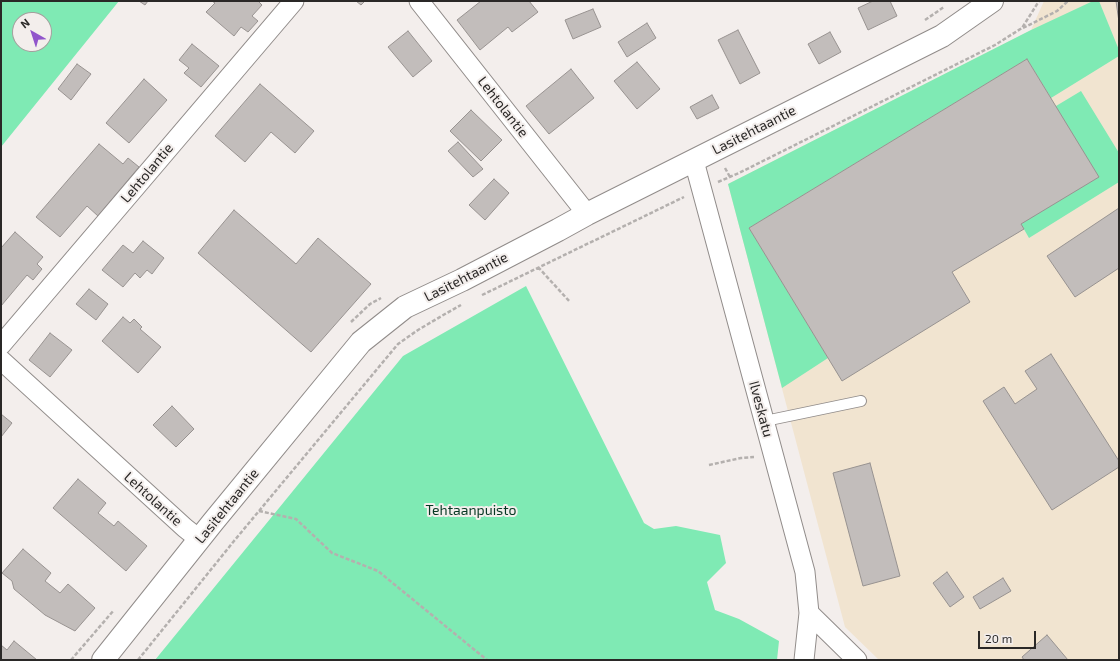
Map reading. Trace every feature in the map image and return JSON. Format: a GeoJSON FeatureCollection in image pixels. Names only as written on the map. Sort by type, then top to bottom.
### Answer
{"type":"FeatureCollection","features":[{"type":"Feature","properties":{"kind":"street","name":"Lehtolantie"},"geometry":{"type":"LineString","coordinates":[[1,345],[294,1]]}},
{"type":"Feature","properties":{"kind":"street","name":"Lehtolantie"},"geometry":{"type":"LineString","coordinates":[[419,1],[587,214]]}},
{"type":"Feature","properties":{"kind":"street","name":"Lasitehtaantie"},"geometry":{"type":"LineString","coordinates":[[942,36],[971,1]]}},
{"type":"Feature","properties":{"kind":"street","name":"Lasitehtaantie"},"geometry":{"type":"LineString","coordinates":[[103,660],[361,342],[406,307],[469,277],[587,214],[942,36],[992,1]]}},
{"type":"Feature","properties":{"kind":"street","name":"Ilveskatu"},"geometry":{"type":"LineString","coordinates":[[694,161],[805,572],[809,613],[808,639],[804,660]]}},
{"type":"Feature","properties":{"kind":"street","name":"Lehtolantie"},"geometry":{"type":"LineString","coordinates":[[1,360],[184,528],[200,539]]}},
{"type":"Feature","properties":{"kind":"street"},"geometry":{"type":"LineString","coordinates":[[809,613],[857,660]]}},
{"type":"Feature","properties":{"kind":"lane"},"geometry":{"type":"LineString","coordinates":[[765,421],[861,401]]}},
{"type":"Feature","properties":{"kind":"path"},"geometry":{"type":"LineString","coordinates":[[1022,28],[1039,1]]}},
{"type":"Feature","properties":{"kind":"path"},"geometry":{"type":"LineString","coordinates":[[480,296],[702,188],[746,170],[995,45],[1022,28],[1057,11],[1068,1]]}},
{"type":"Feature","properties":{"kind":"path"},"geometry":{"type":"LineString","coordinates":[[538,268],[570,302]]}},
{"type":"Feature","properties":{"kind":"path"},"geometry":{"type":"LineString","coordinates":[[138,660],[259,511],[398,344],[418,330],[466,303]]}},
{"type":"Feature","properties":{"kind":"path"},"geometry":{"type":"LineString","coordinates":[[709,465],[741,458],[774,456]]}},
{"type":"Feature","properties":{"kind":"path"},"geometry":{"type":"LineString","coordinates":[[259,511],[296,519],[332,553],[378,571],[487,660]]}},
{"type":"Feature","properties":{"kind":"shaded area"},"geometry":{"type":"Polygon","coordinates":[[[1044,1],[1119,1],[1119,660],[879,660],[845,627],[728,184],[1031,30],[1044,1]]]}},
{"type":"Feature","properties":{"kind":"green space"},"geometry":{"type":"Polygon","coordinates":[[[1,1],[119,1],[1,147],[1,1]]]}},
{"type":"Feature","properties":{"kind":"green space"},"geometry":{"type":"Polygon","coordinates":[[[1093,1],[1099,1],[1119,50],[1119,56],[1051,98],[1027,59],[749,228],[828,358],[782,388],[728,184],[1031,30],[1093,1]]]}},
{"type":"Feature","properties":{"kind":"green space"},"geometry":{"type":"Polygon","coordinates":[[[1081,91],[1119,153],[1119,182],[1029,238],[1021,224],[1056,106],[1081,91]]]}},
{"type":"Feature","properties":{"kind":"green space","name":"Tehtaanpuisto"},"geometry":{"type":"Polygon","coordinates":[[[526,286],[644,523],[654,529],[676,526],[720,535],[726,563],[707,582],[715,610],[739,619],[779,641],[777,660],[155,660],[403,356],[526,286]]]}},
{"type":"Feature","properties":{"kind":"building"},"geometry":{"type":"Polygon","coordinates":[[[139,1],[148,1],[145,5],[139,1]]]}},
{"type":"Feature","properties":{"kind":"building"},"geometry":{"type":"Polygon","coordinates":[[[212,1],[258,1],[262,5],[252,16],[258,21],[248,32],[241,27],[234,36],[206,12],[215,3],[212,1]]]}},
{"type":"Feature","properties":{"kind":"building"},"geometry":{"type":"Polygon","coordinates":[[[356,1],[365,1],[361,5],[356,1]]]}},
{"type":"Feature","properties":{"kind":"building"},"geometry":{"type":"Polygon","coordinates":[[[481,1],[529,1],[538,12],[512,32],[508,27],[480,50],[457,20],[481,1]]]}},
{"type":"Feature","properties":{"kind":"building"},"geometry":{"type":"Polygon","coordinates":[[[873,1],[890,1],[897,16],[868,30],[858,8],[873,1]]]}},
{"type":"Feature","properties":{"kind":"building"},"geometry":{"type":"Polygon","coordinates":[[[1116,1],[1119,1],[1119,22],[1116,1]]]}},
{"type":"Feature","properties":{"kind":"building"},"geometry":{"type":"Polygon","coordinates":[[[593,9],[601,27],[573,39],[565,20],[593,9]]]}},
{"type":"Feature","properties":{"kind":"building"},"geometry":{"type":"Polygon","coordinates":[[[647,23],[656,38],[627,57],[618,42],[647,23]]]}},
{"type":"Feature","properties":{"kind":"building"},"geometry":{"type":"Polygon","coordinates":[[[738,30],[760,73],[740,84],[718,40],[738,30]]]}},
{"type":"Feature","properties":{"kind":"building"},"geometry":{"type":"Polygon","coordinates":[[[408,31],[432,61],[413,77],[388,47],[408,31]]]}},
{"type":"Feature","properties":{"kind":"building"},"geometry":{"type":"Polygon","coordinates":[[[830,32],[841,52],[819,64],[808,44],[830,32]]]}},
{"type":"Feature","properties":{"kind":"building"},"geometry":{"type":"Polygon","coordinates":[[[192,44],[219,66],[201,87],[184,73],[189,68],[179,60],[192,44]]]}},
{"type":"Feature","properties":{"kind":"building"},"geometry":{"type":"Polygon","coordinates":[[[1027,59],[1099,177],[1021,224],[1024,229],[952,272],[970,302],[842,381],[749,228],[1027,59]]]}},
{"type":"Feature","properties":{"kind":"building"},"geometry":{"type":"Polygon","coordinates":[[[637,62],[660,89],[637,109],[614,81],[637,62]]]}},
{"type":"Feature","properties":{"kind":"building"},"geometry":{"type":"Polygon","coordinates":[[[77,64],[91,74],[71,100],[58,89],[77,64]]]}},
{"type":"Feature","properties":{"kind":"building"},"geometry":{"type":"Polygon","coordinates":[[[571,69],[594,98],[549,134],[526,106],[571,69]]]}},
{"type":"Feature","properties":{"kind":"building"},"geometry":{"type":"Polygon","coordinates":[[[144,79],[167,100],[129,143],[106,123],[144,79]]]}},
{"type":"Feature","properties":{"kind":"building"},"geometry":{"type":"Polygon","coordinates":[[[260,84],[314,131],[295,153],[271,132],[245,162],[215,136],[260,84]]]}},
{"type":"Feature","properties":{"kind":"building"},"geometry":{"type":"Polygon","coordinates":[[[712,95],[719,108],[697,119],[690,107],[712,95]]]}},
{"type":"Feature","properties":{"kind":"building"},"geometry":{"type":"Polygon","coordinates":[[[471,110],[502,140],[481,161],[450,131],[471,110]]]}},
{"type":"Feature","properties":{"kind":"building"},"geometry":{"type":"Polygon","coordinates":[[[458,142],[483,169],[473,177],[448,151],[458,142]]]}},
{"type":"Feature","properties":{"kind":"building"},"geometry":{"type":"Polygon","coordinates":[[[99,144],[123,164],[128,158],[139,167],[98,216],[87,206],[60,237],[36,217],[99,144]]]}},
{"type":"Feature","properties":{"kind":"building"},"geometry":{"type":"Polygon","coordinates":[[[494,179],[509,193],[485,220],[469,205],[494,179]]]}},
{"type":"Feature","properties":{"kind":"building"},"geometry":{"type":"Polygon","coordinates":[[[1119,208],[1119,268],[1075,297],[1047,256],[1119,208]]]}},
{"type":"Feature","properties":{"kind":"building"},"geometry":{"type":"Polygon","coordinates":[[[234,210],[296,264],[318,238],[371,284],[311,352],[198,253],[234,210]]]}},
{"type":"Feature","properties":{"kind":"building"},"geometry":{"type":"Polygon","coordinates":[[[15,232],[43,257],[37,264],[42,269],[33,280],[27,275],[1,306],[1,248],[15,232]]]}},
{"type":"Feature","properties":{"kind":"building"},"geometry":{"type":"Polygon","coordinates":[[[143,241],[164,258],[152,274],[147,270],[140,278],[135,273],[123,287],[102,270],[123,245],[133,253],[143,241]]]}},
{"type":"Feature","properties":{"kind":"building"},"geometry":{"type":"Polygon","coordinates":[[[89,289],[108,304],[96,320],[76,304],[89,289]]]}},
{"type":"Feature","properties":{"kind":"building"},"geometry":{"type":"Polygon","coordinates":[[[123,317],[130,323],[134,319],[142,327],[140,329],[161,347],[138,373],[102,341],[123,317]]]}},
{"type":"Feature","properties":{"kind":"building"},"geometry":{"type":"Polygon","coordinates":[[[50,333],[72,350],[50,377],[29,360],[50,333]]]}},
{"type":"Feature","properties":{"kind":"building"},"geometry":{"type":"Polygon","coordinates":[[[1051,354],[1119,461],[1119,467],[1052,510],[983,401],[1004,387],[1015,404],[1037,389],[1025,371],[1051,354]]]}},
{"type":"Feature","properties":{"kind":"building"},"geometry":{"type":"Polygon","coordinates":[[[172,406],[194,429],[176,447],[153,425],[172,406]]]}},
{"type":"Feature","properties":{"kind":"building"},"geometry":{"type":"Polygon","coordinates":[[[1,414],[12,423],[1,437],[1,414]]]}},
{"type":"Feature","properties":{"kind":"building"},"geometry":{"type":"Polygon","coordinates":[[[870,463],[900,576],[863,586],[833,473],[870,463]]]}},
{"type":"Feature","properties":{"kind":"building"},"geometry":{"type":"Polygon","coordinates":[[[78,479],[106,503],[98,513],[114,526],[118,521],[147,546],[126,571],[53,508],[78,479]]]}},
{"type":"Feature","properties":{"kind":"building"},"geometry":{"type":"Polygon","coordinates":[[[23,549],[51,573],[45,581],[60,593],[68,584],[95,608],[75,631],[45,615],[14,589],[12,581],[2,573],[23,549]]]}},
{"type":"Feature","properties":{"kind":"building"},"geometry":{"type":"Polygon","coordinates":[[[947,572],[964,597],[950,607],[933,583],[947,572]]]}},
{"type":"Feature","properties":{"kind":"building"},"geometry":{"type":"Polygon","coordinates":[[[1003,578],[1011,591],[980,609],[973,597],[1003,578]]]}},
{"type":"Feature","properties":{"kind":"building"},"geometry":{"type":"Polygon","coordinates":[[[1047,635],[1068,660],[1024,660],[1022,657],[1047,635]]]}},
{"type":"Feature","properties":{"kind":"building"},"geometry":{"type":"Polygon","coordinates":[[[14,641],[37,660],[1,660],[1,645],[7,650],[14,641]]]}}]}
